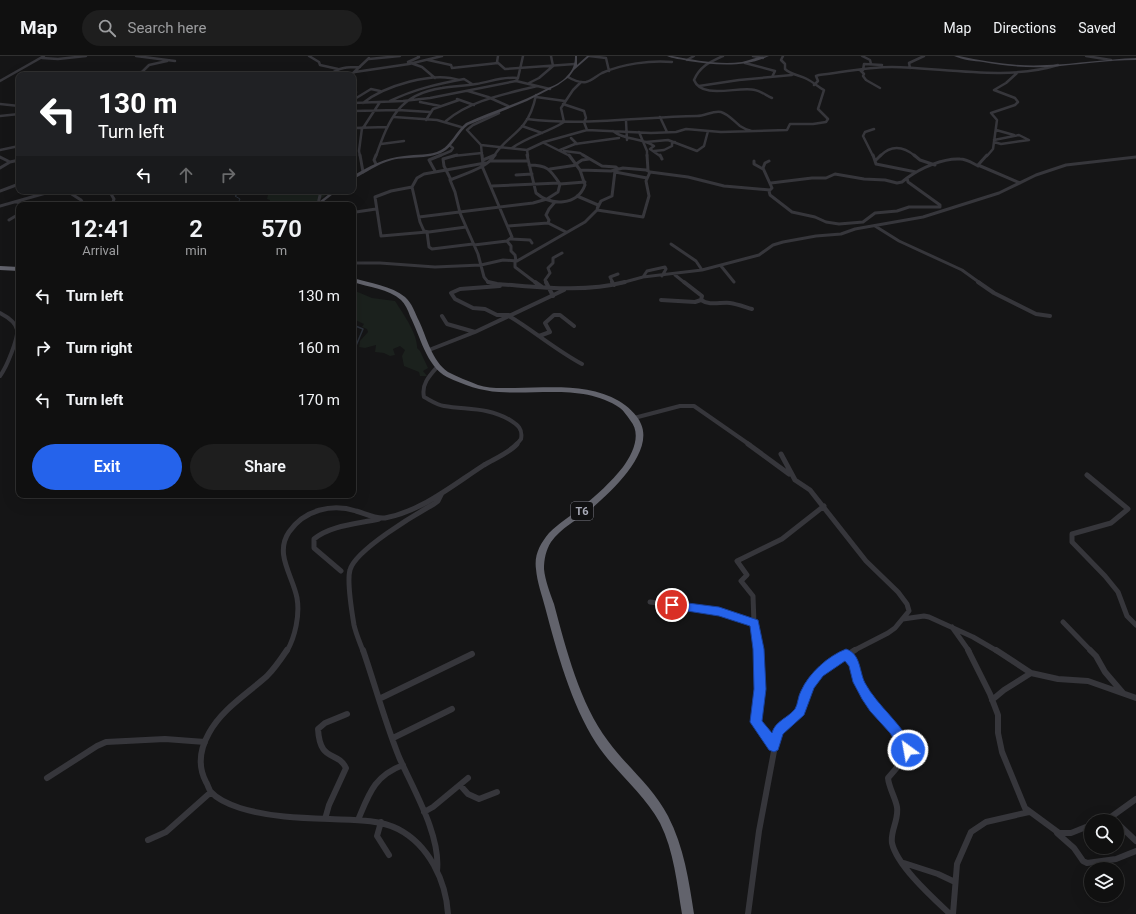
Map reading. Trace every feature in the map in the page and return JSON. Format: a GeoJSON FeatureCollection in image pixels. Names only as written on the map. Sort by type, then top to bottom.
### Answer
{"type":"FeatureCollection","features":[{"type":"Feature","properties":{"kind":"highway"},"geometry":{"type":"LineString","coordinates":[[0,268],[16,269]]}},
{"type":"Feature","properties":{"kind":"highway"},"geometry":{"type":"LineString","coordinates":[[356,281],[394,293],[403,298],[438,366],[449,375],[481,388],[548,389],[595,394],[615,402],[623,407],[634,418]]}},
{"type":"Feature","properties":{"kind":"highway","name":"T6"},"geometry":{"type":"LineString","coordinates":[[634,418],[638,425],[640,441],[631,461],[620,476],[605,491],[558,529],[550,538],[543,549],[540,561],[540,570],[566,661],[587,716],[607,749],[656,804],[670,831],[681,867],[688,914]]}},
{"type":"Feature","properties":{"kind":"main road"},"geometry":{"type":"LineString","coordinates":[[574,69],[576,56]]}},
{"type":"Feature","properties":{"kind":"main road"},"geometry":{"type":"LineString","coordinates":[[356,176],[376,164],[400,157],[437,152],[446,149],[461,127],[474,120],[550,89],[568,77],[574,69],[589,56]]}},
{"type":"Feature","properties":{"kind":"main road"},"geometry":{"type":"LineString","coordinates":[[668,56],[706,63],[734,64],[745,63],[768,56]]}},
{"type":"Feature","properties":{"kind":"main road"},"geometry":{"type":"LineString","coordinates":[[955,56],[1002,65],[1058,65],[1136,59]]}},
{"type":"Feature","properties":{"kind":"main road"},"geometry":{"type":"LineString","coordinates":[[320,202],[331,194]]}},
{"type":"Feature","properties":{"kind":"street"},"geometry":{"type":"LineString","coordinates":[[62,58],[66,56]]}},
{"type":"Feature","properties":{"kind":"street"},"geometry":{"type":"LineString","coordinates":[[16,72],[43,57],[62,58],[86,56]]}},
{"type":"Feature","properties":{"kind":"street"},"geometry":{"type":"LineString","coordinates":[[136,56],[175,61]]}},
{"type":"Feature","properties":{"kind":"street"},"geometry":{"type":"LineString","coordinates":[[308,56],[319,62],[320,65],[338,69]]}},
{"type":"Feature","properties":{"kind":"street"},"geometry":{"type":"LineString","coordinates":[[355,72],[371,56]]}},
{"type":"Feature","properties":{"kind":"street"},"geometry":{"type":"LineString","coordinates":[[369,59],[400,56]]}},
{"type":"Feature","properties":{"kind":"street"},"geometry":{"type":"LineString","coordinates":[[418,56],[418,58],[408,61],[415,63],[435,78]]}},
{"type":"Feature","properties":{"kind":"street"},"geometry":{"type":"LineString","coordinates":[[355,72],[415,63],[442,56]]}},
{"type":"Feature","properties":{"kind":"street"},"geometry":{"type":"LineString","coordinates":[[498,56],[498,63]]}},
{"type":"Feature","properties":{"kind":"street"},"geometry":{"type":"LineString","coordinates":[[516,82],[523,56]]}},
{"type":"Feature","properties":{"kind":"street"},"geometry":{"type":"LineString","coordinates":[[529,83],[539,78],[553,66],[554,61],[551,56]]}},
{"type":"Feature","properties":{"kind":"street"},"geometry":{"type":"LineString","coordinates":[[589,56],[605,57],[609,71]]}},
{"type":"Feature","properties":{"kind":"street"},"geometry":{"type":"LineString","coordinates":[[687,60],[694,56]]}},
{"type":"Feature","properties":{"kind":"street"},"geometry":{"type":"LineString","coordinates":[[723,56],[706,63],[698,72],[694,80],[699,86],[706,90],[715,92],[724,90],[756,90],[760,94],[772,98]]}},
{"type":"Feature","properties":{"kind":"street"},"geometry":{"type":"LineString","coordinates":[[752,56],[763,58]]}},
{"type":"Feature","properties":{"kind":"street"},"geometry":{"type":"LineString","coordinates":[[481,145],[528,150],[545,142],[587,130],[667,132],[686,129],[708,131],[783,130],[788,129],[790,124],[813,124],[826,122],[828,119],[818,109],[821,101],[821,95],[824,91],[814,85],[807,78],[789,73],[786,70],[785,64],[780,59],[783,56]]}},
{"type":"Feature","properties":{"kind":"street"},"geometry":{"type":"LineString","coordinates":[[862,56],[870,60],[871,64]]}},
{"type":"Feature","properties":{"kind":"street"},"geometry":{"type":"LineString","coordinates":[[910,68],[909,63],[914,59],[924,56]]}},
{"type":"Feature","properties":{"kind":"street"},"geometry":{"type":"LineString","coordinates":[[1086,56],[1111,60]]}},
{"type":"Feature","properties":{"kind":"street"},"geometry":{"type":"LineString","coordinates":[[428,60],[451,65],[452,68],[498,63],[505,69],[575,64]]}},
{"type":"Feature","properties":{"kind":"street"},"geometry":{"type":"LineString","coordinates":[[141,72],[149,65],[168,61]]}},
{"type":"Feature","properties":{"kind":"street"},"geometry":{"type":"LineString","coordinates":[[568,77],[581,82],[587,82],[609,71],[654,61],[672,62]]}},
{"type":"Feature","properties":{"kind":"street"},"geometry":{"type":"LineString","coordinates":[[745,63],[775,71],[772,77]]}},
{"type":"Feature","properties":{"kind":"street"},"geometry":{"type":"LineString","coordinates":[[863,70],[863,64],[871,64],[910,68],[1017,73],[1042,70],[1058,65]]}},
{"type":"Feature","properties":{"kind":"street"},"geometry":{"type":"LineString","coordinates":[[334,72],[349,66],[360,66]]}},
{"type":"Feature","properties":{"kind":"street"},"geometry":{"type":"LineString","coordinates":[[814,85],[818,81],[816,76],[819,75],[894,67]]}},
{"type":"Feature","properties":{"kind":"street"},"geometry":{"type":"LineString","coordinates":[[860,70],[864,73],[863,76],[866,80],[876,84],[880,88]]}},
{"type":"Feature","properties":{"kind":"street"},"geometry":{"type":"LineString","coordinates":[[0,81],[16,72]]}},
{"type":"Feature","properties":{"kind":"street"},"geometry":{"type":"LineString","coordinates":[[978,166],[981,161],[992,151],[997,119],[992,112],[1015,105],[1018,102],[1015,98],[994,90],[1006,83],[1017,73]]}},
{"type":"Feature","properties":{"kind":"street"},"geometry":{"type":"LineString","coordinates":[[699,86],[796,74]]}},
{"type":"Feature","properties":{"kind":"street"},"geometry":{"type":"LineString","coordinates":[[363,103],[370,96],[398,85],[450,76],[459,80]]}},
{"type":"Feature","properties":{"kind":"street"},"geometry":{"type":"LineString","coordinates":[[376,164],[374,160],[387,127],[406,101],[434,89],[472,84],[503,77],[518,78]]}},
{"type":"Feature","properties":{"kind":"street"},"geometry":{"type":"LineString","coordinates":[[389,102],[417,88],[465,79],[472,84]]}},
{"type":"Feature","properties":{"kind":"street"},"geometry":{"type":"LineString","coordinates":[[410,101],[449,96],[516,82],[529,83],[550,89]]}},
{"type":"Feature","properties":{"kind":"street"},"geometry":{"type":"LineString","coordinates":[[564,121],[561,110],[563,104],[581,82]]}},
{"type":"Feature","properties":{"kind":"street"},"geometry":{"type":"LineString","coordinates":[[446,121],[452,115],[491,98],[538,85]]}},
{"type":"Feature","properties":{"kind":"street"},"geometry":{"type":"LineString","coordinates":[[356,99],[371,89],[380,91]]}},
{"type":"Feature","properties":{"kind":"street"},"geometry":{"type":"LineString","coordinates":[[468,91],[491,98],[508,106]]}},
{"type":"Feature","properties":{"kind":"street"},"geometry":{"type":"LineString","coordinates":[[449,96],[474,105]]}},
{"type":"Feature","properties":{"kind":"street"},"geometry":{"type":"LineString","coordinates":[[491,161],[500,146],[522,126],[527,119],[534,106],[536,96],[565,101]]}},
{"type":"Feature","properties":{"kind":"street"},"geometry":{"type":"LineString","coordinates":[[426,120],[433,109],[459,100]]}},
{"type":"Feature","properties":{"kind":"street"},"geometry":{"type":"LineString","coordinates":[[356,102],[363,103],[410,101],[426,102],[440,106]]}},
{"type":"Feature","properties":{"kind":"street"},"geometry":{"type":"LineString","coordinates":[[363,172],[359,151],[362,128],[374,111],[374,108],[380,102]]}},
{"type":"Feature","properties":{"kind":"street"},"geometry":{"type":"LineString","coordinates":[[563,104],[583,110],[586,118],[584,122],[587,130]]}},
{"type":"Feature","properties":{"kind":"street"},"geometry":{"type":"LineString","coordinates":[[1,105],[14,106]]}},
{"type":"Feature","properties":{"kind":"street"},"geometry":{"type":"LineString","coordinates":[[356,111],[398,110],[430,112]]}},
{"type":"Feature","properties":{"kind":"street"},"geometry":{"type":"LineString","coordinates":[[527,119],[553,122],[564,121],[615,124],[626,121],[660,117],[703,116],[714,111],[719,111],[740,126],[751,131]]}},
{"type":"Feature","properties":{"kind":"street"},"geometry":{"type":"LineString","coordinates":[[499,113],[472,125],[467,130],[481,145],[484,163],[500,208],[512,235],[511,239]]}},
{"type":"Feature","properties":{"kind":"street"},"geometry":{"type":"LineString","coordinates":[[0,116],[16,114]]}},
{"type":"Feature","properties":{"kind":"street"},"geometry":{"type":"LineString","coordinates":[[394,117],[446,121],[461,127]]}},
{"type":"Feature","properties":{"kind":"street"},"geometry":{"type":"LineString","coordinates":[[660,117],[667,132]]}},
{"type":"Feature","properties":{"kind":"street"},"geometry":{"type":"LineString","coordinates":[[512,148],[522,141],[558,126],[564,121]]}},
{"type":"Feature","properties":{"kind":"street"},"geometry":{"type":"LineString","coordinates":[[626,121],[627,140]]}},
{"type":"Feature","properties":{"kind":"street"},"geometry":{"type":"LineString","coordinates":[[577,122],[587,130]]}},
{"type":"Feature","properties":{"kind":"street"},"geometry":{"type":"LineString","coordinates":[[615,124],[614,131],[619,138]]}},
{"type":"Feature","properties":{"kind":"street"},"geometry":{"type":"LineString","coordinates":[[522,126],[542,133]]}},
{"type":"Feature","properties":{"kind":"street"},"geometry":{"type":"LineString","coordinates":[[356,128],[387,127]]}},
{"type":"Feature","properties":{"kind":"street"},"geometry":{"type":"LineString","coordinates":[[686,129],[691,134]]}},
{"type":"Feature","properties":{"kind":"street"},"geometry":{"type":"LineString","coordinates":[[874,129],[865,132],[863,136],[877,165],[882,167],[902,168],[916,172]]}},
{"type":"Feature","properties":{"kind":"street"},"geometry":{"type":"LineString","coordinates":[[994,141],[1000,144],[1030,140],[1024,136],[996,130]]}},
{"type":"Feature","properties":{"kind":"street"},"geometry":{"type":"LineString","coordinates":[[646,142],[665,140],[675,142],[690,150],[697,151],[704,146],[708,131]]}},
{"type":"Feature","properties":{"kind":"street"},"geometry":{"type":"LineString","coordinates":[[577,196],[595,203],[598,208],[643,217],[649,196],[646,181],[649,171],[647,151],[641,140],[639,132]]}},
{"type":"Feature","properties":{"kind":"street"},"geometry":{"type":"LineString","coordinates":[[528,150],[529,163],[535,185],[535,191],[538,195],[555,202],[567,202],[582,192],[585,182],[580,170],[571,157],[545,142],[542,137],[538,135]]}},
{"type":"Feature","properties":{"kind":"street"},"geometry":{"type":"LineString","coordinates":[[994,141],[1015,135]]}},
{"type":"Feature","properties":{"kind":"street"},"geometry":{"type":"LineString","coordinates":[[571,138],[577,144]]}},
{"type":"Feature","properties":{"kind":"street"},"geometry":{"type":"LineString","coordinates":[[561,150],[577,144],[619,138],[627,140],[641,140],[653,145],[650,149],[659,154],[662,160]]}},
{"type":"Feature","properties":{"kind":"street"},"geometry":{"type":"LineString","coordinates":[[381,144],[404,141]]}},
{"type":"Feature","properties":{"kind":"street"},"geometry":{"type":"LineString","coordinates":[[647,151],[668,148],[675,142]]}},
{"type":"Feature","properties":{"kind":"street"},"geometry":{"type":"LineString","coordinates":[[435,171],[429,160],[451,151],[453,148],[449,146]]}},
{"type":"Feature","properties":{"kind":"street"},"geometry":{"type":"LineString","coordinates":[[0,150],[16,147]]}},
{"type":"Feature","properties":{"kind":"street"},"geometry":{"type":"LineString","coordinates":[[875,161],[886,150],[896,147],[909,151],[920,160],[934,165]]}},
{"type":"Feature","properties":{"kind":"street"},"geometry":{"type":"LineString","coordinates":[[356,264],[380,263],[435,267],[481,265],[498,260],[516,261],[585,222],[598,208],[601,200],[612,196],[616,167],[602,166],[578,153],[561,150]]}},
{"type":"Feature","properties":{"kind":"street"},"geometry":{"type":"LineString","coordinates":[[482,153],[456,155],[444,159],[445,169],[451,180],[460,213],[486,279],[491,283],[502,285],[566,289],[614,285],[643,278],[675,275],[721,266],[759,255],[773,244],[808,237],[838,235],[855,229],[923,217],[999,193],[1036,175],[1066,165],[1136,157]]}},
{"type":"Feature","properties":{"kind":"street"},"geometry":{"type":"LineString","coordinates":[[451,180],[484,163],[495,155]]}},
{"type":"Feature","properties":{"kind":"street"},"geometry":{"type":"LineString","coordinates":[[0,157],[10,162]]}},
{"type":"Feature","properties":{"kind":"street"},"geometry":{"type":"LineString","coordinates":[[550,169],[577,165],[582,160],[589,159]]}},
{"type":"Feature","properties":{"kind":"street"},"geometry":{"type":"LineString","coordinates":[[771,183],[812,178],[826,178],[835,174],[868,180],[885,180],[897,184],[916,172],[934,165],[959,159],[1020,183]]}},
{"type":"Feature","properties":{"kind":"street"},"geometry":{"type":"LineString","coordinates":[[0,168],[10,162],[16,161]]}},
{"type":"Feature","properties":{"kind":"street"},"geometry":{"type":"LineString","coordinates":[[419,217],[500,208],[547,200],[558,192],[560,184],[550,169],[545,165],[491,161],[435,171],[419,176],[412,187],[377,195],[375,198],[381,236],[466,227]]}},
{"type":"Feature","properties":{"kind":"street"},"geometry":{"type":"LineString","coordinates":[[754,161],[755,166],[763,169],[771,183],[772,188],[770,190],[770,195],[792,212],[839,224],[863,222],[875,213],[897,211],[909,207],[940,207],[908,182],[908,178]]}},
{"type":"Feature","properties":{"kind":"street"},"geometry":{"type":"LineString","coordinates":[[763,169],[764,165],[769,161]]}},
{"type":"Feature","properties":{"kind":"street"},"geometry":{"type":"LineString","coordinates":[[616,171],[622,168],[649,171],[688,177],[724,186],[770,190]]}},
{"type":"Feature","properties":{"kind":"street"},"geometry":{"type":"LineString","coordinates":[[580,170],[616,171],[647,178]]}},
{"type":"Feature","properties":{"kind":"street"},"geometry":{"type":"LineString","coordinates":[[516,175],[532,174]]}},
{"type":"Feature","properties":{"kind":"street"},"geometry":{"type":"LineString","coordinates":[[492,186],[585,182]]}},
{"type":"Feature","properties":{"kind":"street"},"geometry":{"type":"LineString","coordinates":[[0,191],[16,185]]}},
{"type":"Feature","properties":{"kind":"street"},"geometry":{"type":"LineString","coordinates":[[412,187],[419,217],[423,228],[427,232],[429,247],[432,249],[507,242],[511,239],[530,240],[532,243]]}},
{"type":"Feature","properties":{"kind":"street"},"geometry":{"type":"LineString","coordinates":[[17,202],[43,194]]}},
{"type":"Feature","properties":{"kind":"street"},"geometry":{"type":"LineString","coordinates":[[72,194],[82,202]]}},
{"type":"Feature","properties":{"kind":"street"},"geometry":{"type":"LineString","coordinates":[[111,194],[114,199],[113,202]]}},
{"type":"Feature","properties":{"kind":"street"},"geometry":{"type":"LineString","coordinates":[[0,206],[16,202]]}},
{"type":"Feature","properties":{"kind":"street"},"geometry":{"type":"LineString","coordinates":[[548,223],[549,220],[546,215],[548,208],[555,202]]}},
{"type":"Feature","properties":{"kind":"street"},"geometry":{"type":"LineString","coordinates":[[356,212],[376,209]]}},
{"type":"Feature","properties":{"kind":"street"},"geometry":{"type":"LineString","coordinates":[[9,220],[16,216]]}},
{"type":"Feature","properties":{"kind":"street"},"geometry":{"type":"LineString","coordinates":[[508,226],[548,223],[566,232]]}},
{"type":"Feature","properties":{"kind":"street"},"geometry":{"type":"LineString","coordinates":[[875,226],[899,241],[962,270],[994,293],[1036,314],[1050,316]]}},
{"type":"Feature","properties":{"kind":"street"},"geometry":{"type":"LineString","coordinates":[[507,242],[511,246],[511,251],[515,255],[515,267],[542,287]]}},
{"type":"Feature","properties":{"kind":"street"},"geometry":{"type":"LineString","coordinates":[[671,244],[696,261],[702,270]]}},
{"type":"Feature","properties":{"kind":"street"},"geometry":{"type":"LineString","coordinates":[[554,296],[545,280],[550,273],[548,268],[552,264],[554,256],[562,253]]}},
{"type":"Feature","properties":{"kind":"street"},"geometry":{"type":"LineString","coordinates":[[721,266],[734,282]]}},
{"type":"Feature","properties":{"kind":"street"},"geometry":{"type":"LineString","coordinates":[[643,278],[647,271],[666,268],[662,276]]}},
{"type":"Feature","properties":{"kind":"street"},"geometry":{"type":"LineString","coordinates":[[614,285],[610,277],[618,274]]}},
{"type":"Feature","properties":{"kind":"street"},"geometry":{"type":"LineString","coordinates":[[675,275],[702,296],[701,300]]}},
{"type":"Feature","properties":{"kind":"street"},"geometry":{"type":"LineString","coordinates":[[502,285],[492,288],[459,288],[451,293],[455,299],[473,308],[485,309],[497,315],[510,316],[564,354],[582,364]]}},
{"type":"Feature","properties":{"kind":"street"},"geometry":{"type":"LineString","coordinates":[[429,350],[475,332],[554,296],[566,289]]}},
{"type":"Feature","properties":{"kind":"street"},"geometry":{"type":"LineString","coordinates":[[661,300],[695,302],[701,300],[709,303],[733,304],[752,309]]}},
{"type":"Feature","properties":{"kind":"street"},"geometry":{"type":"LineString","coordinates":[[0,313],[12,320],[16,325]]}},
{"type":"Feature","properties":{"kind":"street"},"geometry":{"type":"LineString","coordinates":[[539,336],[550,332],[545,323],[554,315],[560,314],[574,326]]}},
{"type":"Feature","properties":{"kind":"street"},"geometry":{"type":"LineString","coordinates":[[442,316],[447,324],[475,332]]}},
{"type":"Feature","properties":{"kind":"street"},"geometry":{"type":"LineString","coordinates":[[0,376],[4,371],[16,341]]}},
{"type":"Feature","properties":{"kind":"street"},"geometry":{"type":"LineString","coordinates":[[340,571],[314,548],[314,538],[326,532],[383,518],[425,504],[515,446],[521,439],[522,434],[518,425],[500,414],[476,408],[442,406],[424,397],[422,392],[425,383],[438,366]]}},
{"type":"Feature","properties":{"kind":"street"},"geometry":{"type":"LineString","coordinates":[[634,418],[680,406],[694,406],[705,415],[733,432],[760,454],[791,475]]}},
{"type":"Feature","properties":{"kind":"street"},"geometry":{"type":"LineString","coordinates":[[748,914],[759,831],[778,730],[800,711],[810,684],[819,673],[846,654],[888,633],[909,611],[907,604],[898,592],[866,561],[824,506],[810,490],[798,484],[791,475],[780,454]]}},
{"type":"Feature","properties":{"kind":"street"},"geometry":{"type":"LineString","coordinates":[[1087,474],[1128,509],[1111,523],[1072,534],[1072,542],[1110,581],[1120,596],[1127,616],[1136,625]]}},
{"type":"Feature","properties":{"kind":"street"},"geometry":{"type":"LineString","coordinates":[[437,871],[438,858],[430,824],[403,765],[354,625],[349,578],[350,568],[368,548],[403,520],[434,504],[438,501],[442,493]]}},
{"type":"Feature","properties":{"kind":"street"},"geometry":{"type":"LineString","coordinates":[[774,746],[756,722],[760,689],[759,649],[754,623],[753,596],[741,581],[747,574],[737,561],[782,539],[824,506]]}},
{"type":"Feature","properties":{"kind":"street"},"geometry":{"type":"LineString","coordinates":[[383,518],[372,517],[341,507],[328,507],[306,516],[288,531],[283,540],[282,552],[298,601],[297,613],[290,642],[280,662],[272,672],[225,710],[216,722],[205,742],[200,759],[201,770],[205,785],[211,792],[222,800],[237,807],[285,816],[381,822],[399,829],[421,847],[437,871],[446,892],[448,914]]}},
{"type":"Feature","properties":{"kind":"street"},"geometry":{"type":"LineString","coordinates":[[650,602],[719,612],[754,623]]}},
{"type":"Feature","properties":{"kind":"street"},"geometry":{"type":"LineString","coordinates":[[903,619],[926,616],[952,627],[999,652],[1031,673],[1058,679],[1079,679],[1088,681],[1136,698]]}},
{"type":"Feature","properties":{"kind":"street"},"geometry":{"type":"LineString","coordinates":[[1063,622],[1096,656],[1105,672],[1126,695]]}},
{"type":"Feature","properties":{"kind":"street"},"geometry":{"type":"LineString","coordinates":[[952,627],[967,648],[992,700],[998,715],[998,733],[1002,752],[1029,812],[1074,848],[1083,861],[1087,863],[1116,859],[1136,851]]}},
{"type":"Feature","properties":{"kind":"street"},"geometry":{"type":"LineString","coordinates":[[379,699],[472,654]]}},
{"type":"Feature","properties":{"kind":"street"},"geometry":{"type":"LineString","coordinates":[[846,654],[854,664],[858,682],[866,695],[874,707],[894,729],[908,750],[906,757],[888,778],[898,812],[892,843],[895,850],[918,882],[953,913]]}},
{"type":"Feature","properties":{"kind":"street"},"geometry":{"type":"LineString","coordinates":[[992,700],[1004,690],[1031,673]]}},
{"type":"Feature","properties":{"kind":"street"},"geometry":{"type":"LineString","coordinates":[[393,738],[426,720],[452,709]]}},
{"type":"Feature","properties":{"kind":"street"},"geometry":{"type":"LineString","coordinates":[[325,819],[329,805],[346,768],[343,762],[329,757],[323,751],[318,737],[318,730],[325,723],[347,714]]}},
{"type":"Feature","properties":{"kind":"street"},"geometry":{"type":"LineString","coordinates":[[47,778],[97,746],[106,742],[165,739],[205,742]]}},
{"type":"Feature","properties":{"kind":"street"},"geometry":{"type":"LineString","coordinates":[[358,820],[381,775],[393,768],[403,765]]}},
{"type":"Feature","properties":{"kind":"street"},"geometry":{"type":"LineString","coordinates":[[424,812],[433,807],[468,778]]}},
{"type":"Feature","properties":{"kind":"street"},"geometry":{"type":"LineString","coordinates":[[460,785],[466,793],[477,799],[481,799],[494,792],[497,792]]}},
{"type":"Feature","properties":{"kind":"street"},"geometry":{"type":"LineString","coordinates":[[148,840],[166,832],[211,792]]}},
{"type":"Feature","properties":{"kind":"street"},"geometry":{"type":"LineString","coordinates":[[1121,814],[1136,799]]}},
{"type":"Feature","properties":{"kind":"street"},"geometry":{"type":"LineString","coordinates":[[953,913],[955,870],[968,837],[976,828],[986,822],[1029,812]]}},
{"type":"Feature","properties":{"kind":"street"},"geometry":{"type":"LineString","coordinates":[[381,822],[377,836],[389,855]]}},
{"type":"Feature","properties":{"kind":"street"},"geometry":{"type":"LineString","coordinates":[[1054,831],[1065,834],[1084,827]]}},
{"type":"Feature","properties":{"kind":"street"},"geometry":{"type":"LineString","coordinates":[[1124,829],[1136,841]]}},
{"type":"Feature","properties":{"kind":"street"},"geometry":{"type":"LineString","coordinates":[[903,862],[938,874],[955,882]]}},
{"type":"Feature","properties":{"kind":"shaded area"},"geometry":{"type":"Polygon","coordinates":[[[327,194],[316,202],[269,202],[270,200],[267,199],[268,195],[327,194]]]}},
{"type":"Feature","properties":{"kind":"shaded area"},"geometry":{"type":"Polygon","coordinates":[[[356,291],[372,298],[395,301],[415,336],[417,348],[428,368],[423,371],[427,376],[420,376],[419,372],[404,366],[402,356],[405,350],[400,346],[393,349],[395,355],[390,356],[384,353],[375,352],[376,345],[365,348],[359,347],[360,341],[368,332],[367,329],[362,327],[364,324],[356,320],[356,291]]]}},
{"type":"Feature","properties":{"kind":"waterway"},"geometry":{"type":"LineString","coordinates":[[238,194],[235,196],[240,199],[238,202]]}},
{"type":"Feature","properties":{"kind":"waterway"},"geometry":{"type":"LineString","coordinates":[[356,326],[363,329],[356,346]]}},
{"type":"Feature","properties":{"kind":"route"},"geometry":{"type":"LineString","coordinates":[[672,605],[719,612],[754,623],[759,649],[760,689],[756,722],[758,728],[774,746],[778,730],[795,717],[800,711],[810,684],[819,673],[846,654],[854,664],[858,682],[866,695],[874,707],[894,729],[908,750]]}}]}
